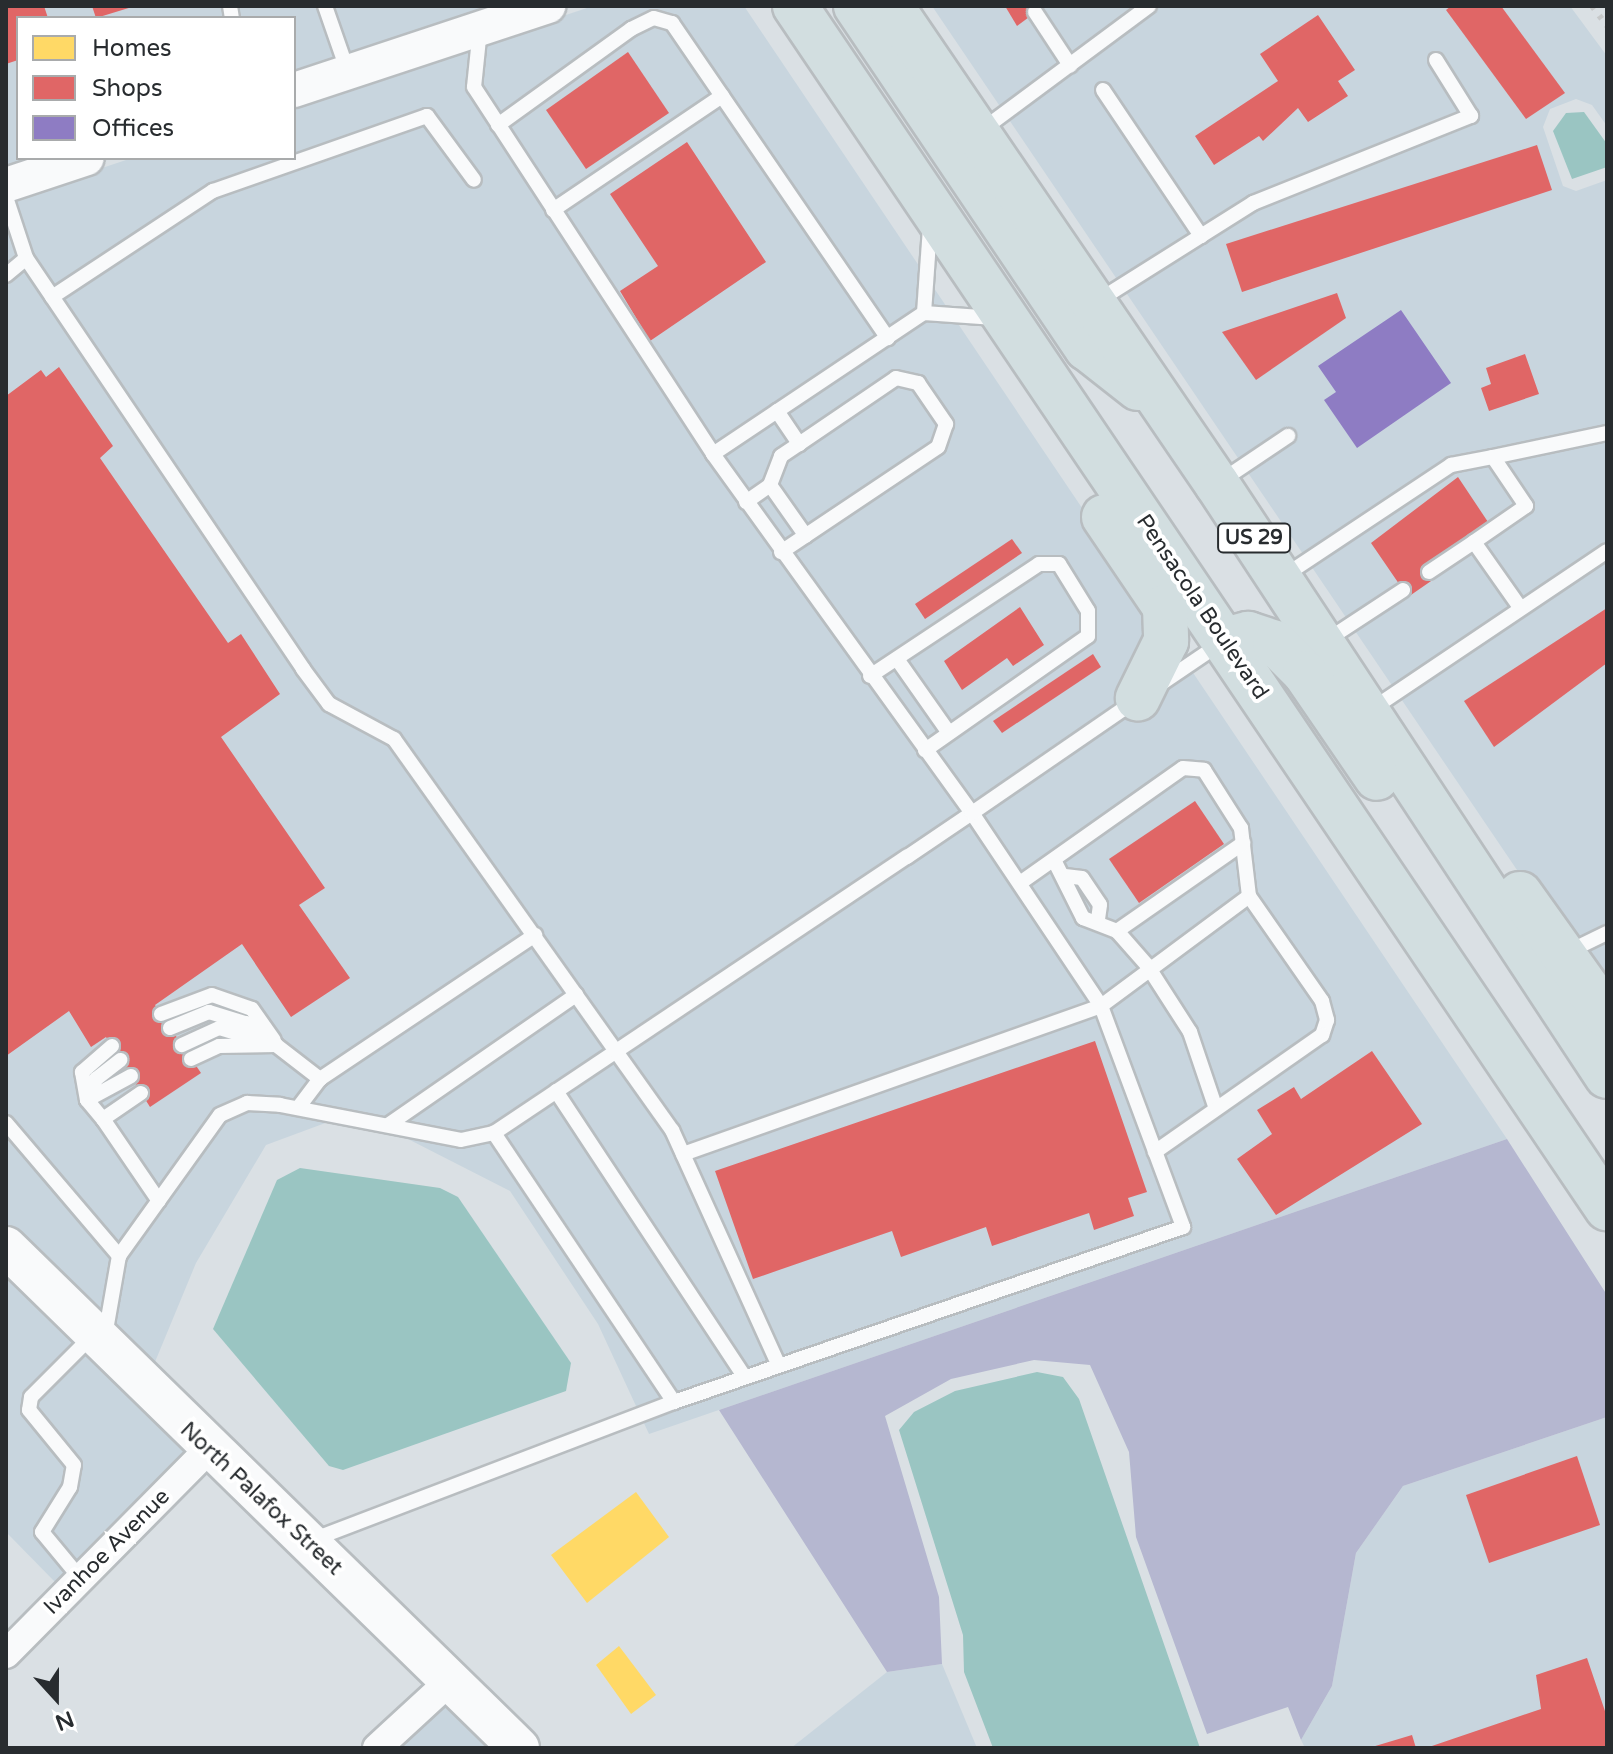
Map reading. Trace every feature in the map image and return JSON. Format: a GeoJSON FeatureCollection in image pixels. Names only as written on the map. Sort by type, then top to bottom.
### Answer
{"type":"FeatureCollection","features":[{"type":"Feature","properties":{"kind":"highway","name":"Pensacola Boulevard"},"geometry":{"type":"LineString","coordinates":[[795,6],[1607,1208]]}},
{"type":"Feature","properties":{"kind":"highway"},"geometry":{"type":"LineString","coordinates":[[856,6],[1087,348],[1171,414]]}},
{"type":"Feature","properties":{"kind":"highway","name":"US 29"},"geometry":{"type":"LineString","coordinates":[[901,9],[978,132],[1369,711],[1549,962],[1563,1011],[1607,1076]]}},
{"type":"Feature","properties":{"kind":"highway"},"geometry":{"type":"LineString","coordinates":[[1049,381],[1060,451],[1165,607],[1166,641],[1138,698]]}},
{"type":"Feature","properties":{"kind":"highway"},"geometry":{"type":"LineString","coordinates":[[1225,640],[1248,634],[1275,643],[1305,673],[1497,957],[1563,1011]]}},
{"type":"Feature","properties":{"kind":"highway"},"geometry":{"type":"LineString","coordinates":[[1549,962],[1607,1016]]}},
{"type":"Feature","properties":{"kind":"highway"},"geometry":{"type":"LineString","coordinates":[[1539,1110],[1607,1229]]}},
{"type":"Feature","properties":{"kind":"main road","name":"North Palafox Street"},"geometry":{"type":"LineString","coordinates":[[6,1247],[208,1450],[519,1748]]}},
{"type":"Feature","properties":{"kind":"street"},"geometry":{"type":"LineString","coordinates":[[296,89],[548,6]]}},
{"type":"Feature","properties":{"kind":"street"},"geometry":{"type":"LineString","coordinates":[[6,185],[46,164],[73,160]]}},
{"type":"Feature","properties":{"kind":"street","name":"Ivanhoe Avenue"},"geometry":{"type":"LineString","coordinates":[[6,1654],[208,1450]]}},
{"type":"Feature","properties":{"kind":"street"},"geometry":{"type":"LineString","coordinates":[[377,1748],[451,1680]]}},
{"type":"Feature","properties":{"kind":"lane"},"geometry":{"type":"LineString","coordinates":[[325,6],[348,72]]}},
{"type":"Feature","properties":{"kind":"lane"},"geometry":{"type":"LineString","coordinates":[[978,132],[1149,6]]}},
{"type":"Feature","properties":{"kind":"lane"},"geometry":{"type":"LineString","coordinates":[[1035,12],[1070,65]]}},
{"type":"Feature","properties":{"kind":"lane"},"geometry":{"type":"LineString","coordinates":[[498,125],[654,18],[672,23],[888,338]]}},
{"type":"Feature","properties":{"kind":"lane"},"geometry":{"type":"LineString","coordinates":[[307,1542],[743,1375],[1183,1227],[1101,1006],[972,813],[870,676],[713,454],[498,125],[474,87],[480,29]]}},
{"type":"Feature","properties":{"kind":"lane"},"geometry":{"type":"LineString","coordinates":[[1095,302],[1253,203],[1471,116],[1436,60]]}},
{"type":"Feature","properties":{"kind":"lane"},"geometry":{"type":"LineString","coordinates":[[1103,90],[1201,236]]}},
{"type":"Feature","properties":{"kind":"lane"},"geometry":{"type":"LineString","coordinates":[[553,210],[722,96]]}},
{"type":"Feature","properties":{"kind":"lane"},"geometry":{"type":"LineString","coordinates":[[52,297],[213,191],[427,116],[474,180]]}},
{"type":"Feature","properties":{"kind":"lane"},"geometry":{"type":"LineString","coordinates":[[6,197],[26,258],[329,704],[394,739],[616,1051],[683,1154],[778,1364]]}},
{"type":"Feature","properties":{"kind":"lane"},"geometry":{"type":"LineString","coordinates":[[924,313],[931,207]]}},
{"type":"Feature","properties":{"kind":"lane"},"geometry":{"type":"LineString","coordinates":[[6,275],[26,258]]}},
{"type":"Feature","properties":{"kind":"lane"},"geometry":{"type":"LineString","coordinates":[[713,454],[924,313],[1007,320]]}},
{"type":"Feature","properties":{"kind":"lane"},"geometry":{"type":"LineString","coordinates":[[746,502],[770,485],[781,456],[896,378],[918,383],[946,424],[945,437],[839,507],[806,536],[781,552]]}},
{"type":"Feature","properties":{"kind":"lane"},"geometry":{"type":"LineString","coordinates":[[865,399],[875,413]]}},
{"type":"Feature","properties":{"kind":"lane"},"geometry":{"type":"LineString","coordinates":[[777,411],[806,461]]}},
{"type":"Feature","properties":{"kind":"lane"},"geometry":{"type":"LineString","coordinates":[[842,415],[851,429]]}},
{"type":"Feature","properties":{"kind":"lane"},"geometry":{"type":"LineString","coordinates":[[818,431],[827,445]]}},
{"type":"Feature","properties":{"kind":"lane"},"geometry":{"type":"LineString","coordinates":[[1280,578],[1451,465],[1607,433]]}},
{"type":"Feature","properties":{"kind":"lane"},"geometry":{"type":"LineString","coordinates":[[1217,484],[1288,436]]}},
{"type":"Feature","properties":{"kind":"lane"},"geometry":{"type":"LineString","coordinates":[[1429,572],[1526,506],[1493,457]]}},
{"type":"Feature","properties":{"kind":"lane"},"geometry":{"type":"LineString","coordinates":[[770,485],[806,536]]}},
{"type":"Feature","properties":{"kind":"lane"},"geometry":{"type":"LineString","coordinates":[[1474,542],[1519,606]]}},
{"type":"Feature","properties":{"kind":"lane"},"geometry":{"type":"LineString","coordinates":[[1369,711],[1519,606],[1607,551]]}},
{"type":"Feature","properties":{"kind":"lane"},"geometry":{"type":"LineString","coordinates":[[870,676],[1039,564],[1059,564],[1088,611],[1088,636],[925,750]]}},
{"type":"Feature","properties":{"kind":"lane"},"geometry":{"type":"LineString","coordinates":[[1323,642],[1403,590]]}},
{"type":"Feature","properties":{"kind":"lane"},"geometry":{"type":"LineString","coordinates":[[81,1579],[42,1532],[70,1487],[74,1465],[29,1410],[31,1397],[98,1341],[119,1256],[220,1115],[247,1103],[298,1108],[461,1140],[494,1133],[1225,640]]}},
{"type":"Feature","properties":{"kind":"lane"},"geometry":{"type":"LineString","coordinates":[[897,659],[949,733]]}},
{"type":"Feature","properties":{"kind":"lane"},"geometry":{"type":"LineString","coordinates":[[1020,883],[1193,766],[1204,770],[1242,836],[1249,896],[1322,1001],[1327,1020],[1322,1035],[1155,1152]]}},
{"type":"Feature","properties":{"kind":"lane"},"geometry":{"type":"LineString","coordinates":[[1117,931],[1242,836]]}},
{"type":"Feature","properties":{"kind":"lane"},"geometry":{"type":"LineString","coordinates":[[1054,860],[1065,876],[1064,891],[1083,918],[1098,919],[1117,931],[1147,965],[1190,1032],[1216,1109]]}},
{"type":"Feature","properties":{"kind":"lane"},"geometry":{"type":"LineString","coordinates":[[1065,876],[1082,878],[1100,905],[1098,919]]}},
{"type":"Feature","properties":{"kind":"lane"},"geometry":{"type":"LineString","coordinates":[[683,1154],[1101,1006],[1147,965],[1249,896]]}},
{"type":"Feature","properties":{"kind":"lane"},"geometry":{"type":"LineString","coordinates":[[1549,962],[1607,933]]}},
{"type":"Feature","properties":{"kind":"lane"},"geometry":{"type":"LineString","coordinates":[[298,1108],[320,1079],[535,935]]}},
{"type":"Feature","properties":{"kind":"lane"},"geometry":{"type":"LineString","coordinates":[[161,1014],[212,995],[252,1009],[276,1045]]}},
{"type":"Feature","properties":{"kind":"lane"},"geometry":{"type":"LineString","coordinates":[[388,1125],[576,995]]}},
{"type":"Feature","properties":{"kind":"lane"},"geometry":{"type":"LineString","coordinates":[[170,1028],[209,1012],[246,1023],[320,1079]]}},
{"type":"Feature","properties":{"kind":"lane"},"geometry":{"type":"LineString","coordinates":[[182,1045],[219,1028],[276,1045]]}},
{"type":"Feature","properties":{"kind":"lane"},"geometry":{"type":"LineString","coordinates":[[191,1059],[219,1046],[276,1045]]}},
{"type":"Feature","properties":{"kind":"lane"},"geometry":{"type":"LineString","coordinates":[[112,1046],[82,1072],[87,1100],[159,1201]]}},
{"type":"Feature","properties":{"kind":"lane"},"geometry":{"type":"LineString","coordinates":[[87,1100],[96,1079],[120,1060]]}},
{"type":"Feature","properties":{"kind":"lane"},"geometry":{"type":"LineString","coordinates":[[87,1100],[131,1076]]}},
{"type":"Feature","properties":{"kind":"lane"},"geometry":{"type":"LineString","coordinates":[[556,1091],[743,1375]]}},
{"type":"Feature","properties":{"kind":"lane"},"geometry":{"type":"LineString","coordinates":[[103,1119],[141,1093]]}},
{"type":"Feature","properties":{"kind":"lane"},"geometry":{"type":"LineString","coordinates":[[6,1123],[119,1256]]}},
{"type":"Feature","properties":{"kind":"lane"},"geometry":{"type":"LineString","coordinates":[[494,1133],[674,1402]]}},
{"type":"Feature","properties":{"kind":"shaded area"},"geometry":{"type":"Polygon","coordinates":[[[6,6],[502,6],[296,73],[296,16],[16,16],[16,160],[35,160],[6,170],[6,6]]]}},
{"type":"Feature","properties":{"kind":"shaded area"},"geometry":{"type":"Polygon","coordinates":[[[593,6],[744,6],[1507,1139],[649,1434],[598,1324],[510,1191],[355,1112],[266,1145],[196,1263],[150,1374],[6,1228],[6,200],[126,160],[296,160],[296,104],[593,6]]]}},
{"type":"Feature","properties":{"kind":"shaded area"},"geometry":{"type":"Polygon","coordinates":[[[932,6],[1570,6],[1607,56],[1607,126],[1592,105],[1576,99],[1550,109],[1543,127],[1563,186],[1576,191],[1607,180],[1607,1003],[932,6]]]}},
{"type":"Feature","properties":{"kind":"shaded area"},"geometry":{"type":"Polygon","coordinates":[[[1584,112],[1607,144],[1607,167],[1572,179],[1553,131],[1566,113],[1584,112]]]}},
{"type":"Feature","properties":{"kind":"shaded area"},"geometry":{"type":"Polygon","coordinates":[[[1507,1139],[1607,1295],[1607,1417],[1403,1486],[1356,1553],[1332,1686],[1301,1740],[1288,1707],[1207,1734],[1136,1537],[1129,1452],[1090,1365],[1034,1360],[951,1379],[885,1416],[939,1597],[942,1664],[887,1672],[719,1410],[1507,1139]]]}},
{"type":"Feature","properties":{"kind":"shaded area"},"geometry":{"type":"Polygon","coordinates":[[[300,1168],[440,1188],[458,1197],[571,1363],[566,1391],[343,1470],[329,1466],[213,1329],[277,1180],[300,1168]]]}},
{"type":"Feature","properties":{"kind":"shaded area"},"geometry":{"type":"Polygon","coordinates":[[[6,1265],[189,1450],[56,1583],[6,1532],[6,1265]]]}},
{"type":"Feature","properties":{"kind":"shaded area"},"geometry":{"type":"Polygon","coordinates":[[[1037,1372],[1063,1377],[1079,1399],[1200,1748],[993,1748],[964,1672],[963,1635],[899,1430],[914,1412],[955,1391],[1037,1372]]]}},
{"type":"Feature","properties":{"kind":"shaded area"},"geometry":{"type":"Polygon","coordinates":[[[1607,1417],[1607,1748],[1305,1748],[1301,1740],[1332,1686],[1356,1553],[1403,1486],[1607,1417]]]}},
{"type":"Feature","properties":{"kind":"shaded area"},"geometry":{"type":"Polygon","coordinates":[[[942,1664],[977,1748],[791,1748],[887,1672],[942,1664]]]}},
{"type":"Feature","properties":{"kind":"shaded area"},"geometry":{"type":"Polygon","coordinates":[[[452,1699],[501,1748],[398,1748],[452,1699]]]}},
{"type":"Feature","properties":{"kind":"building: Homes"},"geometry":{"type":"Polygon","coordinates":[[[636,1492],[669,1537],[587,1603],[551,1555],[636,1492]]]}},
{"type":"Feature","properties":{"kind":"building: Homes"},"geometry":{"type":"Polygon","coordinates":[[[619,1646],[656,1695],[631,1714],[596,1665],[619,1646]]]}},
{"type":"Feature","properties":{"kind":"building: Shops"},"geometry":{"type":"Polygon","coordinates":[[[6,6],[44,6],[47,16],[16,16],[16,61],[6,64],[6,6]]]}},
{"type":"Feature","properties":{"kind":"building: Shops"},"geometry":{"type":"Polygon","coordinates":[[[92,6],[132,6],[103,16],[95,16],[92,6]]]}},
{"type":"Feature","properties":{"kind":"building: Shops"},"geometry":{"type":"Polygon","coordinates":[[[1005,6],[1044,6],[1017,26],[1005,6]]]}},
{"type":"Feature","properties":{"kind":"building: Shops"},"geometry":{"type":"Polygon","coordinates":[[[1451,6],[1501,6],[1565,93],[1526,119],[1446,10],[1451,6]]]}},
{"type":"Feature","properties":{"kind":"building: Shops"},"geometry":{"type":"Polygon","coordinates":[[[1318,15],[1355,70],[1338,81],[1348,96],[1308,122],[1298,108],[1263,141],[1259,136],[1214,165],[1195,136],[1278,81],[1260,54],[1318,15]]]}},
{"type":"Feature","properties":{"kind":"building: Shops"},"geometry":{"type":"Polygon","coordinates":[[[628,52],[669,113],[586,169],[546,110],[628,52]]]}},
{"type":"Feature","properties":{"kind":"building: Shops"},"geometry":{"type":"Polygon","coordinates":[[[687,142],[766,262],[650,341],[620,291],[658,266],[610,194],[687,142]]]}},
{"type":"Feature","properties":{"kind":"building: Shops"},"geometry":{"type":"Polygon","coordinates":[[[1537,145],[1552,190],[1242,292],[1226,244],[1537,145]]]}},
{"type":"Feature","properties":{"kind":"building: Shops"},"geometry":{"type":"Polygon","coordinates":[[[1337,293],[1346,318],[1256,380],[1222,332],[1337,293]]]}},
{"type":"Feature","properties":{"kind":"building: Shops"},"geometry":{"type":"Polygon","coordinates":[[[1525,354],[1539,394],[1489,411],[1481,388],[1491,384],[1486,368],[1525,354]]]}},
{"type":"Feature","properties":{"kind":"building: Shops"},"geometry":{"type":"Polygon","coordinates":[[[59,367],[113,446],[100,458],[228,643],[241,634],[280,694],[221,737],[325,888],[299,905],[350,978],[291,1017],[242,944],[155,1005],[201,1073],[150,1107],[106,1037],[91,1047],[69,1011],[6,1056],[6,396],[41,370],[46,377],[59,367]]]}},
{"type":"Feature","properties":{"kind":"building: Shops"},"geometry":{"type":"Polygon","coordinates":[[[1458,477],[1488,522],[1425,565],[1434,579],[1408,597],[1371,543],[1458,477]]]}},
{"type":"Feature","properties":{"kind":"building: Shops"},"geometry":{"type":"Polygon","coordinates":[[[1012,539],[1022,553],[925,619],[915,604],[1012,539]]]}},
{"type":"Feature","properties":{"kind":"building: Shops"},"geometry":{"type":"Polygon","coordinates":[[[1020,607],[1044,645],[1013,666],[1007,658],[962,690],[944,661],[1020,607]]]}},
{"type":"Feature","properties":{"kind":"building: Shops"},"geometry":{"type":"Polygon","coordinates":[[[1607,608],[1607,663],[1494,747],[1464,701],[1607,608]]]}},
{"type":"Feature","properties":{"kind":"building: Shops"},"geometry":{"type":"Polygon","coordinates":[[[1093,654],[1101,667],[1002,733],[993,721],[1093,654]]]}},
{"type":"Feature","properties":{"kind":"building: Shops"},"geometry":{"type":"Polygon","coordinates":[[[1195,801],[1224,844],[1139,903],[1109,859],[1195,801]]]}},
{"type":"Feature","properties":{"kind":"building: Shops"},"geometry":{"type":"Polygon","coordinates":[[[1095,1041],[1147,1192],[1128,1198],[1134,1216],[1094,1230],[1089,1213],[992,1246],[986,1227],[901,1257],[892,1231],[753,1279],[715,1171],[1095,1041]]]}},
{"type":"Feature","properties":{"kind":"building: Shops"},"geometry":{"type":"Polygon","coordinates":[[[1372,1051],[1422,1124],[1276,1215],[1237,1159],[1272,1134],[1257,1110],[1294,1087],[1301,1099],[1372,1051]]]}},
{"type":"Feature","properties":{"kind":"building: Shops"},"geometry":{"type":"Polygon","coordinates":[[[1577,1456],[1600,1525],[1489,1563],[1466,1495],[1577,1456]]]}},
{"type":"Feature","properties":{"kind":"building: Shops"},"geometry":{"type":"Polygon","coordinates":[[[1587,1658],[1607,1717],[1607,1748],[1426,1748],[1541,1709],[1536,1675],[1587,1658]]]}},
{"type":"Feature","properties":{"kind":"building: Shops"},"geometry":{"type":"Polygon","coordinates":[[[1412,1735],[1416,1748],[1372,1748],[1372,1747],[1412,1735]]]}},
{"type":"Feature","properties":{"kind":"building: Offices"},"geometry":{"type":"Polygon","coordinates":[[[1401,310],[1451,383],[1357,448],[1324,400],[1336,392],[1318,366],[1401,310]]]}},
{"type":"Feature","properties":{"kind":"railway"},"geometry":{"type":"LineString","coordinates":[[1592,6],[1607,26]]}}]}
